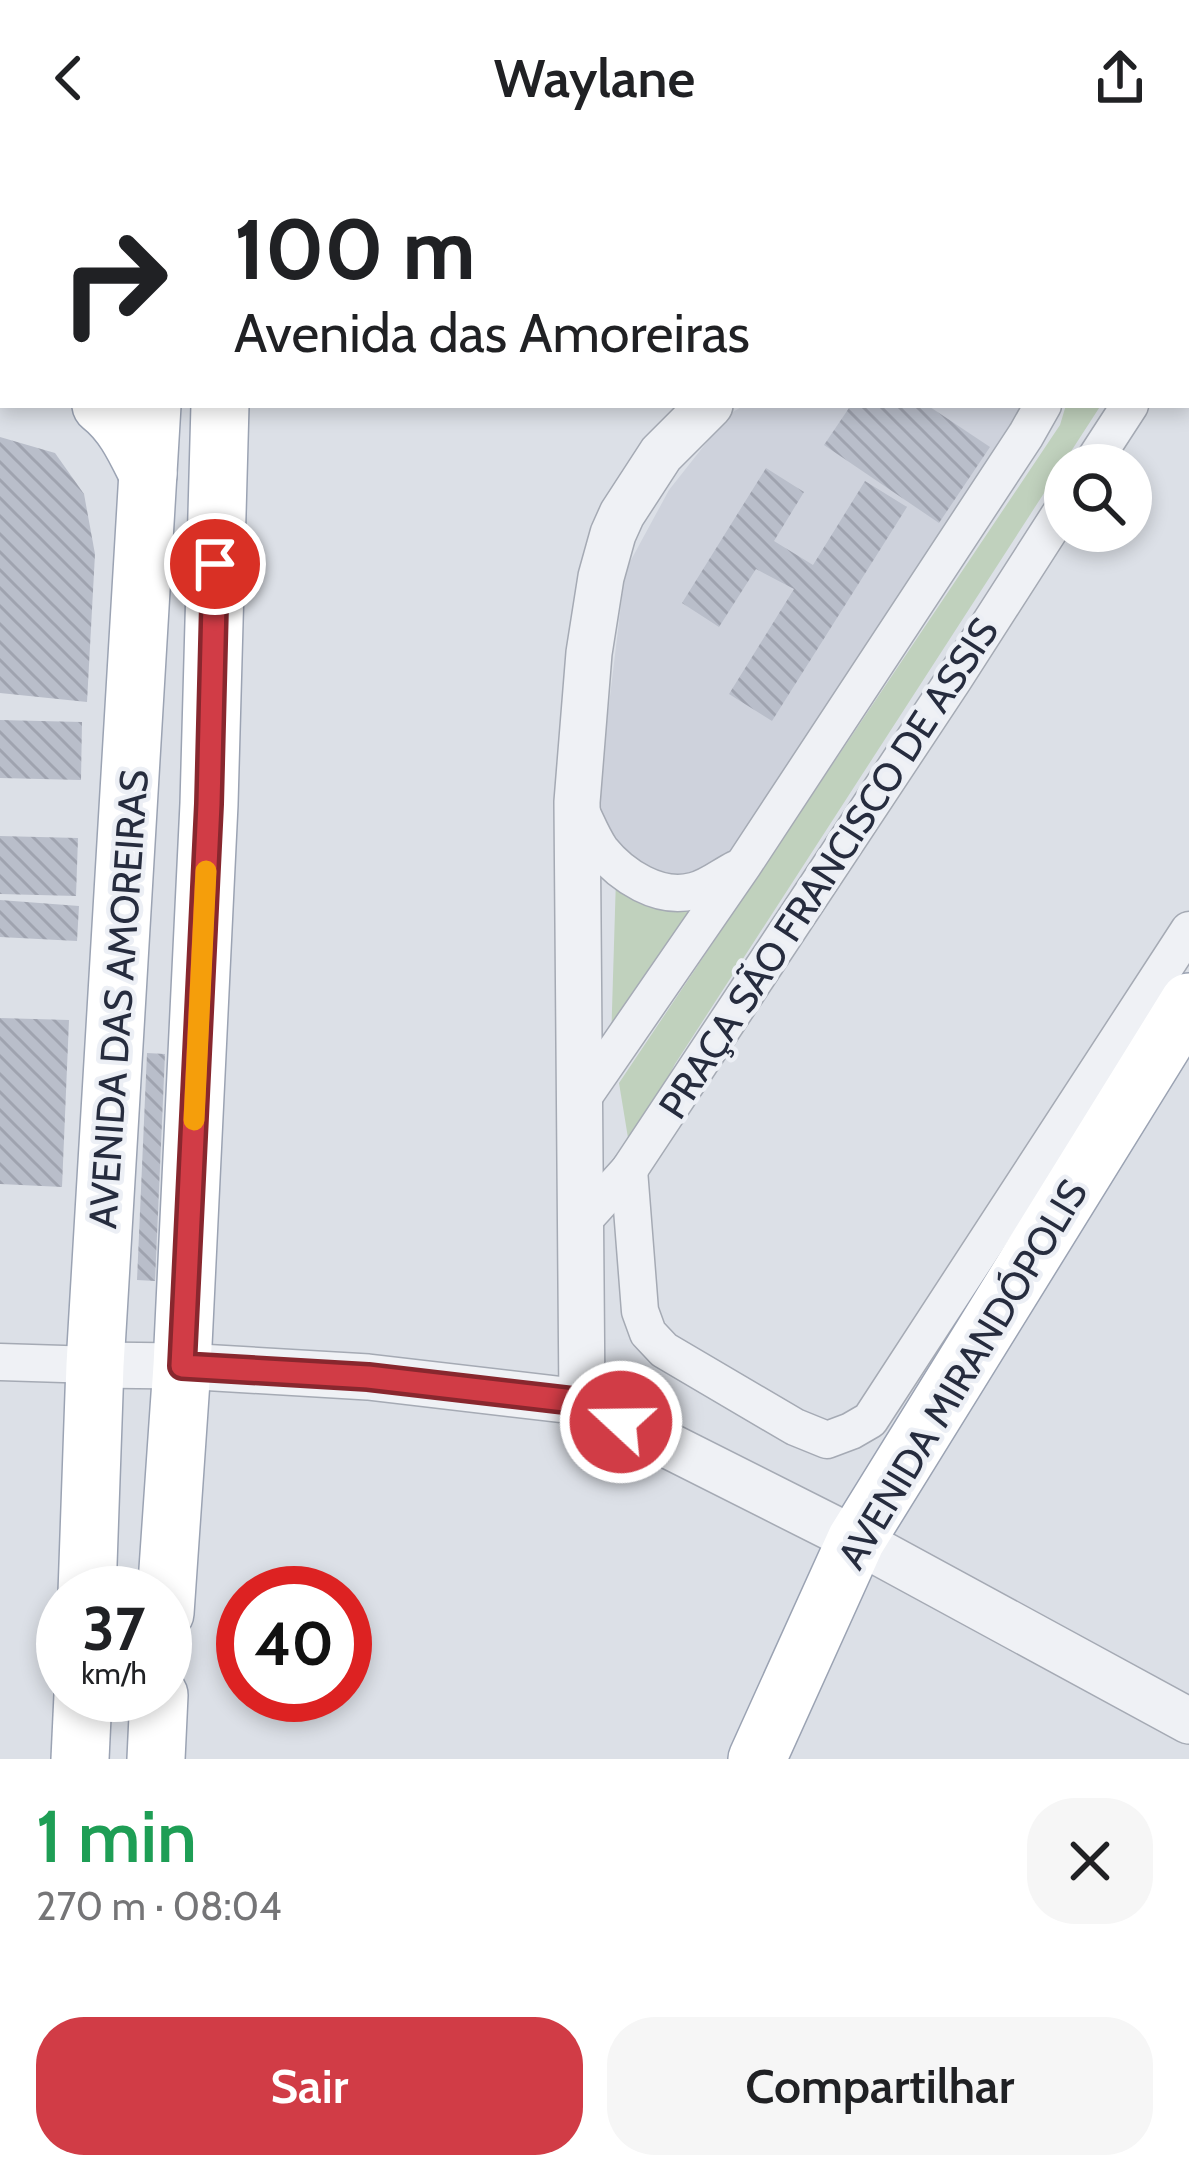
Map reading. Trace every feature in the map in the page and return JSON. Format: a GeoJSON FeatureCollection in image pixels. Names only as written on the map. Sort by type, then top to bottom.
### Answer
{"type":"FeatureCollection","features":[{"type":"Feature","properties":{"kind":"main road"},"geometry":{"type":"LineString","coordinates":[[105,408],[131,438],[148,474]]}},
{"type":"Feature","properties":{"kind":"main road","name":"AVENIDA DAS AMOREIRAS"},"geometry":{"type":"LineString","coordinates":[[88,1566],[95,1365],[152,408]]}},
{"type":"Feature","properties":{"kind":"main road","name":"AVENIDA DAS AMOREIRAS"},"geometry":{"type":"LineString","coordinates":[[168,1566],[209,804],[220,408]]}},
{"type":"Feature","properties":{"kind":"main road"},"geometry":{"type":"LineString","coordinates":[[218,468],[237,408]]}},
{"type":"Feature","properties":{"kind":"main road","name":"AVENIDA MIRANDÓPOLIS"},"geometry":{"type":"LineString","coordinates":[[757,1759],[870,1548],[1189,1002]]}},
{"type":"Feature","properties":{"kind":"main road","name":"AVENIDA MIRANDÓPOLIS"},"geometry":{"type":"LineString","coordinates":[[794,1759],[870,1548],[1189,1062]]}},
{"type":"Feature","properties":{"kind":"main road"},"geometry":{"type":"LineString","coordinates":[[80,1759],[81,1722]]}},
{"type":"Feature","properties":{"kind":"main road"},"geometry":{"type":"LineString","coordinates":[[156,1759],[158,1722]]}},
{"type":"Feature","properties":{"kind":"street"},"geometry":{"type":"LineString","coordinates":[[582,1402],[577,802],[589,653],[613,535],[661,454],[707,408]]}},
{"type":"Feature","properties":{"kind":"street","name":"PRAÇA SÃO FRANCISCO DE ASSIS"},"geometry":{"type":"LineString","coordinates":[[580,1102],[744,864],[1041,408]]}},
{"type":"Feature","properties":{"kind":"street"},"geometry":{"type":"LineString","coordinates":[[1105,444],[1128,408]]}},
{"type":"Feature","properties":{"kind":"street","name":"PRAÇA SÃO FRANCISCO DE ASSIS"},"geometry":{"type":"LineString","coordinates":[[581,1223],[629,1170],[1044,539]]}},
{"type":"Feature","properties":{"kind":"street","name":"PRAÇA SÃO FRANCISCO DE ASSIS"},"geometry":{"type":"LineString","coordinates":[[577,802],[592,835],[616,866],[656,890],[690,892],[744,864]]}},
{"type":"Feature","properties":{"kind":"street","name":"AVENIDA MIRANDÓPOLIS"},"geometry":{"type":"LineString","coordinates":[[629,1170],[640,1311],[648,1333],[664,1350],[795,1427],[827,1440],[851,1431],[870,1420],[1189,930]]}},
{"type":"Feature","properties":{"kind":"street"},"geometry":{"type":"LineString","coordinates":[[0,1362],[368,1377],[582,1402],[870,1548],[1189,1721]]}},
{"type":"Feature","properties":{"kind":"shaded area"},"geometry":{"type":"Polygon","coordinates":[[[740,408],[1023,408],[723,866],[680,882],[633,869],[595,822],[625,571],[669,490],[729,414],[740,408]]]}},
{"type":"Feature","properties":{"kind":"green space"},"geometry":{"type":"Polygon","coordinates":[[[1065,408],[1099,408],[1076,444],[1047,444],[1065,408]]]}},
{"type":"Feature","properties":{"kind":"green space"},"geometry":{"type":"Polygon","coordinates":[[[1044,449],[1044,493],[675,1064],[630,1150],[619,1083],[1044,449]]]}},
{"type":"Feature","properties":{"kind":"green space"},"geometry":{"type":"Polygon","coordinates":[[[616,878],[704,900],[611,1043],[616,878]]]}},
{"type":"Feature","properties":{"kind":"building"},"geometry":{"type":"Polygon","coordinates":[[[849,408],[932,408],[990,447],[939,523],[824,445],[849,408]]]}},
{"type":"Feature","properties":{"kind":"building"},"geometry":{"type":"Polygon","coordinates":[[[0,437],[55,453],[84,494],[95,554],[87,702],[0,693],[0,437]]]}},
{"type":"Feature","properties":{"kind":"building"},"geometry":{"type":"Polygon","coordinates":[[[766,468],[804,492],[774,541],[813,565],[865,481],[907,507],[772,721],[729,694],[794,589],[756,569],[719,627],[682,603],[766,468]]]}},
{"type":"Feature","properties":{"kind":"building"},"geometry":{"type":"Polygon","coordinates":[[[0,720],[82,722],[81,780],[0,778],[0,720]]]}},
{"type":"Feature","properties":{"kind":"building"},"geometry":{"type":"Polygon","coordinates":[[[0,836],[78,838],[76,896],[0,894],[0,836]]]}},
{"type":"Feature","properties":{"kind":"building"},"geometry":{"type":"Polygon","coordinates":[[[0,900],[79,906],[77,941],[0,937],[0,900]]]}},
{"type":"Feature","properties":{"kind":"building"},"geometry":{"type":"Polygon","coordinates":[[[0,1018],[69,1020],[62,1187],[0,1184],[0,1018]]]}},
{"type":"Feature","properties":{"kind":"building"},"geometry":{"type":"Polygon","coordinates":[[[147,1053],[165,1054],[155,1281],[137,1280],[147,1053]]]}},
{"type":"Feature","properties":{"kind":"slow traffic"},"geometry":{"type":"LineString","coordinates":[[194,1120],[206,871]]}},
{"type":"Feature","properties":{"kind":"route"},"geometry":{"type":"LineString","coordinates":[[215,564],[209,804],[182,1366],[368,1377],[582,1402],[621,1422]]}}]}
